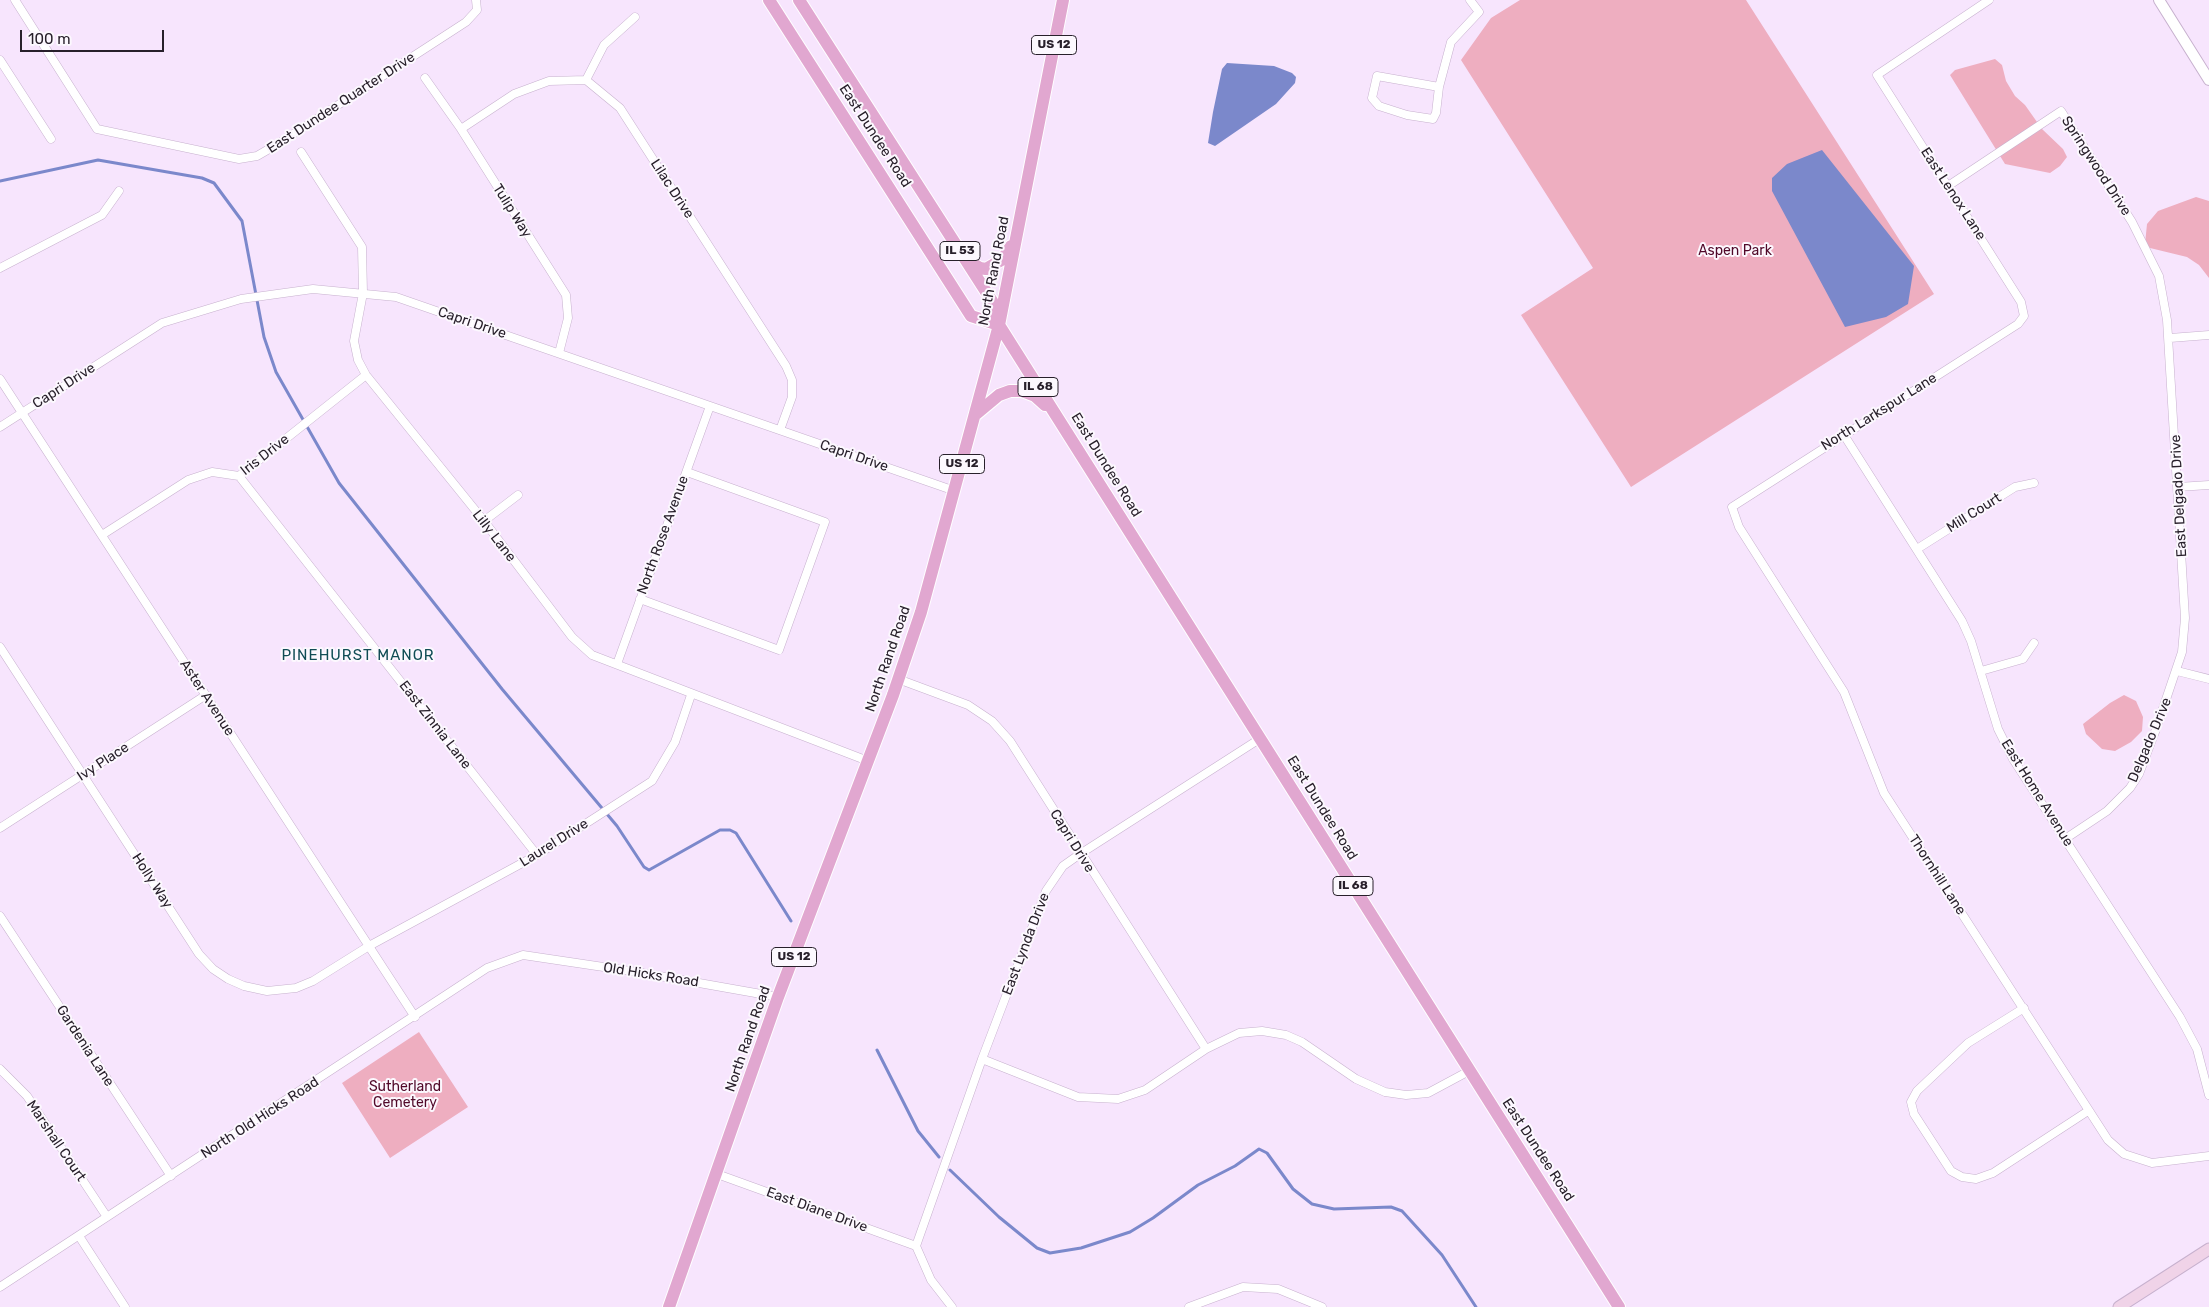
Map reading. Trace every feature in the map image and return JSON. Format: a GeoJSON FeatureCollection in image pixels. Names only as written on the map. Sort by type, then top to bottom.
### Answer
{"type":"FeatureCollection","features":[{"type":"Feature","properties":{"kind":"main road","name":"East Dundee Road"},"geometry":{"type":"LineString","coordinates":[[769,0],[971,316],[999,325]]}},
{"type":"Feature","properties":{"kind":"main road","name":"East Dundee Road"},"geometry":{"type":"LineString","coordinates":[[799,0],[966,259],[992,301],[999,325],[1619,1307]]}},
{"type":"Feature","properties":{"kind":"main road","name":"North Rand Road"},"geometry":{"type":"LineString","coordinates":[[669,1307],[778,997],[868,761],[921,612],[999,325],[1063,0]]}},
{"type":"Feature","properties":{"kind":"main road"},"geometry":{"type":"LineString","coordinates":[[966,259],[980,268],[986,269],[1003,259],[1015,240]]}},
{"type":"Feature","properties":{"kind":"main road"},"geometry":{"type":"LineString","coordinates":[[975,415],[999,395],[1010,391],[1035,396],[1055,413]]}},
{"type":"Feature","properties":{"kind":"main road"},"geometry":{"type":"LineString","coordinates":[[2119,1307],[2209,1249]]}},
{"type":"Feature","properties":{"kind":"street","name":"East Dundee Quarter Drive"},"geometry":{"type":"LineString","coordinates":[[15,0],[97,129],[239,159],[257,156],[281,142],[466,22],[477,10],[476,0]]}},
{"type":"Feature","properties":{"kind":"street"},"geometry":{"type":"LineString","coordinates":[[1439,87],[1377,76],[1372,98],[1379,106],[1426,119],[1433,119],[1436,114],[1439,87],[1451,42],[1479,12],[1470,0]]}},
{"type":"Feature","properties":{"kind":"street","name":"East Lenox Lane"},"geometry":{"type":"LineString","coordinates":[[1989,0],[1877,75],[2022,302],[2024,316]]}},
{"type":"Feature","properties":{"kind":"street"},"geometry":{"type":"LineString","coordinates":[[2159,0],[2209,80]]}},
{"type":"Feature","properties":{"kind":"street"},"geometry":{"type":"LineString","coordinates":[[461,130],[514,94],[549,81],[586,80],[604,45],[635,17]]}},
{"type":"Feature","properties":{"kind":"street"},"geometry":{"type":"LineString","coordinates":[[0,60],[51,139]]}},
{"type":"Feature","properties":{"kind":"street","name":"Tulip Way"},"geometry":{"type":"LineString","coordinates":[[425,78],[461,130],[566,295],[568,318],[559,353]]}},
{"type":"Feature","properties":{"kind":"street","name":"Lilac Drive"},"geometry":{"type":"LineString","coordinates":[[586,80],[620,108],[786,366],[792,380],[792,396],[780,430]]}},
{"type":"Feature","properties":{"kind":"street","name":"Springwood Drive"},"geometry":{"type":"LineString","coordinates":[[1948,186],[2061,111],[2132,222],[2159,276],[2168,320]]}},
{"type":"Feature","properties":{"kind":"street","name":"Lilly Lane"},"geometry":{"type":"LineString","coordinates":[[301,152],[362,246],[363,293],[354,341],[358,360],[366,375],[484,521],[572,637],[592,655],[691,695],[868,761]]}},
{"type":"Feature","properties":{"kind":"street"},"geometry":{"type":"LineString","coordinates":[[0,268],[102,214],[119,191]]}},
{"type":"Feature","properties":{"kind":"street","name":"Capri Drive"},"geometry":{"type":"LineString","coordinates":[[0,427],[162,323],[240,299],[312,289],[396,297],[955,490]]}},
{"type":"Feature","properties":{"kind":"street","name":"North Larkspur Lane"},"geometry":{"type":"LineString","coordinates":[[1732,507],[2018,324],[2024,316]]}},
{"type":"Feature","properties":{"kind":"street","name":"East Delgado Drive"},"geometry":{"type":"LineString","coordinates":[[2168,320],[2185,632],[2177,671]]}},
{"type":"Feature","properties":{"kind":"street"},"geometry":{"type":"LineString","coordinates":[[2170,338],[2209,335]]}},
{"type":"Feature","properties":{"kind":"street","name":"Iris Drive"},"geometry":{"type":"LineString","coordinates":[[102,535],[188,480],[212,472],[240,476],[366,375]]}},
{"type":"Feature","properties":{"kind":"street","name":"Aster Avenue"},"geometry":{"type":"LineString","coordinates":[[0,379],[415,1016]]}},
{"type":"Feature","properties":{"kind":"street","name":"North Rose Avenue"},"geometry":{"type":"LineString","coordinates":[[617,664],[710,406]]}},
{"type":"Feature","properties":{"kind":"street","name":"East Home Avenue"},"geometry":{"type":"LineString","coordinates":[[1844,435],[1962,620],[1981,671],[1998,729],[2013,759],[2180,1017],[2197,1049],[2209,1096]]}},
{"type":"Feature","properties":{"kind":"street"},"geometry":{"type":"LineString","coordinates":[[640,599],[779,650],[826,522],[687,472]]}},
{"type":"Feature","properties":{"kind":"street","name":"East Zinnia Lane"},"geometry":{"type":"LineString","coordinates":[[240,476],[537,855]]}},
{"type":"Feature","properties":{"kind":"street","name":"Mill Court"},"geometry":{"type":"LineString","coordinates":[[1917,549],[2015,487],[2034,484]]}},
{"type":"Feature","properties":{"kind":"street"},"geometry":{"type":"LineString","coordinates":[[2178,487],[2209,485]]}},
{"type":"Feature","properties":{"kind":"street"},"geometry":{"type":"LineString","coordinates":[[484,521],[518,496]]}},
{"type":"Feature","properties":{"kind":"street","name":"Thornhill Lane"},"geometry":{"type":"LineString","coordinates":[[1732,507],[1739,527],[1844,692],[1884,793],[2024,1008],[2088,1111],[2112,1145],[2134,1159],[2163,1163],[2209,1156]]}},
{"type":"Feature","properties":{"kind":"street"},"geometry":{"type":"LineString","coordinates":[[1981,671],[2023,659],[2034,643]]}},
{"type":"Feature","properties":{"kind":"street","name":"Holly Way"},"geometry":{"type":"LineString","coordinates":[[0,647],[199,954],[213,969],[228,979],[257,989],[277,991],[296,988],[313,981],[369,946]]}},
{"type":"Feature","properties":{"kind":"street"},"geometry":{"type":"LineString","coordinates":[[2177,671],[2209,680]]}},
{"type":"Feature","properties":{"kind":"street","name":"Delgado Drive"},"geometry":{"type":"LineString","coordinates":[[2065,839],[2107,811],[2130,788],[2139,774],[2177,671]]}},
{"type":"Feature","properties":{"kind":"street","name":"Capri Drive"},"geometry":{"type":"LineString","coordinates":[[898,679],[968,705],[992,721],[1010,741],[1080,854],[1206,1049]]}},
{"type":"Feature","properties":{"kind":"street","name":"Ivy Place"},"geometry":{"type":"LineString","coordinates":[[0,828],[206,695]]}},
{"type":"Feature","properties":{"kind":"street","name":"Laurel Drive"},"geometry":{"type":"LineString","coordinates":[[369,946],[537,855],[652,781],[674,742],[691,695]]}},
{"type":"Feature","properties":{"kind":"street","name":"East Lynda Drive"},"geometry":{"type":"LineString","coordinates":[[916,1246],[982,1059],[1046,891],[1064,866],[1080,854],[1261,738]]}},
{"type":"Feature","properties":{"kind":"street","name":"Gardenia Lane"},"geometry":{"type":"LineString","coordinates":[[0,916],[171,1176]]}},
{"type":"Feature","properties":{"kind":"street","name":"Old Hicks Road"},"geometry":{"type":"LineString","coordinates":[[523,955],[637,972],[778,997]]}},
{"type":"Feature","properties":{"kind":"street","name":"North Old Hicks Road"},"geometry":{"type":"LineString","coordinates":[[0,1287],[487,968],[523,955]]}},
{"type":"Feature","properties":{"kind":"street"},"geometry":{"type":"LineString","coordinates":[[2024,1008],[1968,1044],[1916,1091],[1911,1102],[1914,1114],[1951,1171],[1962,1177],[1976,1179],[1993,1173],[2088,1111]]}},
{"type":"Feature","properties":{"kind":"street"},"geometry":{"type":"LineString","coordinates":[[982,1059],[1078,1097],[1118,1098],[1145,1090],[1206,1049],[1239,1033],[1262,1031],[1286,1034],[1302,1042],[1356,1078],[1384,1092],[1406,1095],[1428,1093],[1469,1071]]}},
{"type":"Feature","properties":{"kind":"street","name":"Marshall Court"},"geometry":{"type":"LineString","coordinates":[[0,1069],[27,1096],[107,1217]]}},
{"type":"Feature","properties":{"kind":"street","name":"East Diane Drive"},"geometry":{"type":"LineString","coordinates":[[717,1174],[916,1246]]}},
{"type":"Feature","properties":{"kind":"street"},"geometry":{"type":"LineString","coordinates":[[79,1236],[125,1307]]}},
{"type":"Feature","properties":{"kind":"street"},"geometry":{"type":"LineString","coordinates":[[916,1246],[931,1280],[952,1307]]}},
{"type":"Feature","properties":{"kind":"street"},"geometry":{"type":"LineString","coordinates":[[1189,1307],[1204,1304],[1243,1287],[1278,1288],[1322,1307]]}},
{"type":"Feature","properties":{"kind":"green space","name":"Aspen Park"},"geometry":{"type":"Polygon","coordinates":[[[1520,0],[1746,0],[1934,294],[1631,487],[1521,315],[1593,268],[1461,60],[1491,18],[1520,0]]]}},
{"type":"Feature","properties":{"kind":"green space"},"geometry":{"type":"Polygon","coordinates":[[[1995,59],[2002,65],[2006,81],[2015,96],[2025,105],[2042,129],[2063,149],[2067,157],[2060,166],[2050,173],[2005,164],[1950,75],[1955,70],[1995,59]]]}},
{"type":"Feature","properties":{"kind":"green space"},"geometry":{"type":"Polygon","coordinates":[[[2196,197],[2209,201],[2209,278],[2199,265],[2187,257],[2150,248],[2145,244],[2147,224],[2158,211],[2196,197]]]}},
{"type":"Feature","properties":{"kind":"green space"},"geometry":{"type":"Polygon","coordinates":[[[2124,695],[2136,701],[2143,717],[2142,731],[2131,742],[2115,751],[2102,749],[2086,734],[2083,724],[2110,703],[2124,695]]]}},
{"type":"Feature","properties":{"kind":"green space","name":"Sutherland Cemetery"},"geometry":{"type":"Polygon","coordinates":[[[419,1032],[468,1107],[390,1158],[342,1083],[419,1032]]]}},
{"type":"Feature","properties":{"kind":"water"},"geometry":{"type":"Polygon","coordinates":[[[1227,63],[1274,66],[1292,73],[1296,77],[1295,83],[1276,104],[1215,146],[1208,143],[1222,69],[1227,63]]]}},
{"type":"Feature","properties":{"kind":"water"},"geometry":{"type":"Polygon","coordinates":[[[1822,150],[1914,266],[1908,304],[1886,317],[1845,327],[1772,191],[1772,178],[1787,164],[1822,150]]]}},
{"type":"Feature","properties":{"kind":"waterway"},"geometry":{"type":"LineString","coordinates":[[0,181],[98,160],[202,178],[214,183],[242,221],[264,337],[276,372],[339,483],[502,689],[617,826],[644,867],[649,870],[720,830],[730,830],[736,833],[791,921]]}},
{"type":"Feature","properties":{"kind":"waterway"},"geometry":{"type":"LineString","coordinates":[[877,1050],[918,1131],[939,1157]]}},
{"type":"Feature","properties":{"kind":"waterway"},"geometry":{"type":"LineString","coordinates":[[950,1170],[999,1217],[1037,1248],[1050,1253],[1081,1248],[1130,1232],[1153,1218],[1198,1185],[1235,1166],[1259,1149],[1267,1153],[1293,1189],[1312,1204],[1334,1209],[1391,1207],[1402,1211],[1442,1255],[1476,1307]]}},
{"type":"Feature","properties":{"kind":"district","name":"PINEHURST MANOR"},"geometry":{"type":"Point","coordinates":[358,656]}}]}
